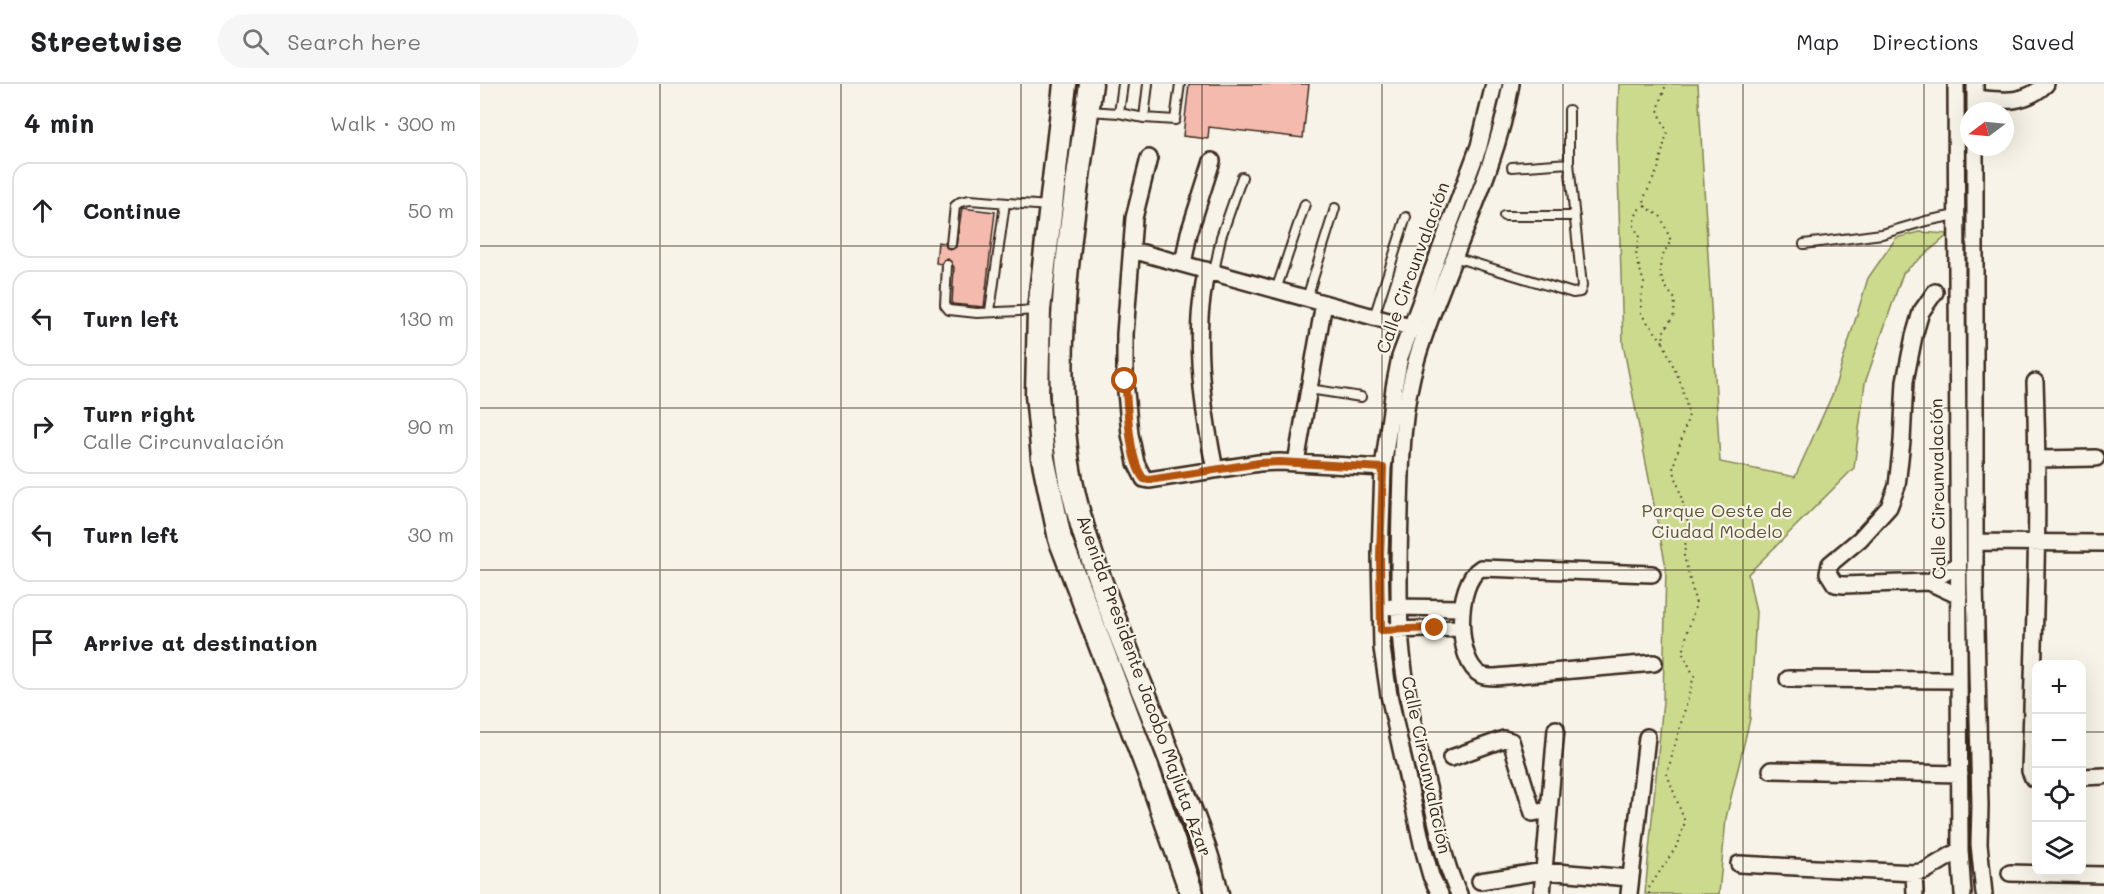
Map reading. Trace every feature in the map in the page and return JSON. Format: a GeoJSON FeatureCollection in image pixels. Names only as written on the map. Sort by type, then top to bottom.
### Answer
{"type":"FeatureCollection","features":[{"type":"Feature","properties":{"kind":"main road","name":"Avenida Presidente Jacobo Majluta Azar"},"geometry":{"type":"LineString","coordinates":[[1065,84],[1039,309],[1037,396],[1043,458],[1060,539],[1148,770],[1192,894]]}},
{"type":"Feature","properties":{"kind":"main road","name":"Avenida Presidente Jacobo Majluta Azar"},"geometry":{"type":"LineString","coordinates":[[1091,84],[1075,199],[1064,312],[1063,400],[1068,461],[1078,511],[1111,608],[1198,831],[1212,869],[1217,894]]}},
{"type":"Feature","properties":{"kind":"street","name":"Calle Circunvalación"},"geometry":{"type":"LineString","coordinates":[[1440,894],[1431,876],[1423,848],[1389,695],[1380,607],[1383,468],[1400,357],[1479,146],[1494,84]]}},
{"type":"Feature","properties":{"kind":"street","name":"Calle Circunvalación"},"geometry":{"type":"LineString","coordinates":[[1459,894],[1440,842],[1417,744],[1407,687],[1400,630],[1399,555],[1402,451],[1416,360],[1494,150],[1508,105],[1511,84]]}},
{"type":"Feature","properties":{"kind":"street","name":"Calle Circunvalación"},"geometry":{"type":"LineString","coordinates":[[1956,84],[1960,850],[1964,894]]}},
{"type":"Feature","properties":{"kind":"street"},"geometry":{"type":"LineString","coordinates":[[1975,98],[2006,102],[2022,99],[2046,84]]}},
{"type":"Feature","properties":{"kind":"street","name":"Calle Circunvalación"},"geometry":{"type":"LineString","coordinates":[[1975,156],[1977,542],[1975,582],[1979,844],[1984,894]]}},
{"type":"Feature","properties":{"kind":"street"},"geometry":{"type":"LineString","coordinates":[[1149,158],[1134,218],[1125,334],[1125,381],[1130,434],[1139,474],[1149,480],[1259,463],[1383,468]]}},
{"type":"Feature","properties":{"kind":"street"},"geometry":{"type":"LineString","coordinates":[[1183,264],[1189,233],[1212,161]]}},
{"type":"Feature","properties":{"kind":"street"},"geometry":{"type":"LineString","coordinates":[[1132,250],[1426,332]]}},
{"type":"Feature","properties":{"kind":"street"},"geometry":{"type":"LineString","coordinates":[[1210,271],[1200,317],[1200,368],[1205,422],[1215,470]]}},
{"type":"Feature","properties":{"kind":"street"},"geometry":{"type":"LineString","coordinates":[[1935,292],[1921,312],[1905,381],[1897,486],[1889,507],[1860,539],[1830,564],[1828,573],[1835,584],[1844,585],[1929,582],[1959,588],[1975,582]]}},
{"type":"Feature","properties":{"kind":"street"},"geometry":{"type":"LineString","coordinates":[[1296,463],[1324,303]]}},
{"type":"Feature","properties":{"kind":"street"},"geometry":{"type":"LineString","coordinates":[[2032,776],[2030,771],[2038,543],[2035,382]]}},
{"type":"Feature","properties":{"kind":"street"},"geometry":{"type":"LineString","coordinates":[[2038,459],[2096,459]]}},
{"type":"Feature","properties":{"kind":"street"},"geometry":{"type":"LineString","coordinates":[[1977,542],[2104,543]]}},
{"type":"Feature","properties":{"kind":"street"},"geometry":{"type":"LineString","coordinates":[[1929,582],[1958,565]]}},
{"type":"Feature","properties":{"kind":"street"},"geometry":{"type":"LineString","coordinates":[[1652,574],[1480,568],[1469,579],[1462,608],[1461,628],[1469,657],[1479,674],[1483,676],[1495,677],[1654,663]]}},
{"type":"Feature","properties":{"kind":"street"},"geometry":{"type":"LineString","coordinates":[[1380,607],[1462,608]]}},
{"type":"Feature","properties":{"kind":"street"},"geometry":{"type":"LineString","coordinates":[[1381,630],[1461,628]]}},
{"type":"Feature","properties":{"kind":"street"},"geometry":{"type":"LineString","coordinates":[[1788,679],[1959,680]]}},
{"type":"Feature","properties":{"kind":"street"},"geometry":{"type":"LineString","coordinates":[[1538,892],[1544,871],[1556,729]]}},
{"type":"Feature","properties":{"kind":"street"},"geometry":{"type":"LineString","coordinates":[[1480,881],[1544,871],[1629,886],[1647,737]]}},
{"type":"Feature","properties":{"kind":"street"},"geometry":{"type":"LineString","coordinates":[[1452,758],[1504,739],[1511,741],[1533,813],[1549,810]]}},
{"type":"Feature","properties":{"kind":"street"},"geometry":{"type":"LineString","coordinates":[[1772,770],[1960,774]]}},
{"type":"Feature","properties":{"kind":"street"},"geometry":{"type":"LineString","coordinates":[[2086,777],[2104,776]]}},
{"type":"Feature","properties":{"kind":"street"},"geometry":{"type":"LineString","coordinates":[[1739,864],[1914,873],[1925,871],[1960,850]]}},
{"type":"Feature","properties":{"kind":"street"},"geometry":{"type":"LineString","coordinates":[[1914,873],[1915,894]]}},
{"type":"Feature","properties":{"kind":"street"},"geometry":{"type":"LineString","coordinates":[[2010,873],[2104,875]]}},
{"type":"Feature","properties":{"kind":"lane"},"geometry":{"type":"LineString","coordinates":[[1119,112],[1123,84]]}},
{"type":"Feature","properties":{"kind":"lane"},"geometry":{"type":"LineString","coordinates":[[1144,118],[1148,84]]}},
{"type":"Feature","properties":{"kind":"lane"},"geometry":{"type":"LineString","coordinates":[[1087,111],[1119,112],[1144,118],[1175,120],[1180,84]]}},
{"type":"Feature","properties":{"kind":"lane"},"geometry":{"type":"LineString","coordinates":[[1454,257],[1573,293],[1580,292],[1582,286],[1569,162],[1569,110]]}},
{"type":"Feature","properties":{"kind":"lane"},"geometry":{"type":"LineString","coordinates":[[1512,167],[1569,162]]}},
{"type":"Feature","properties":{"kind":"lane"},"geometry":{"type":"LineString","coordinates":[[1210,271],[1242,177]]}},
{"type":"Feature","properties":{"kind":"lane"},"geometry":{"type":"LineString","coordinates":[[951,244],[955,206],[960,202],[970,200],[1050,206]]}},
{"type":"Feature","properties":{"kind":"lane"},"geometry":{"type":"LineString","coordinates":[[990,311],[1005,203]]}},
{"type":"Feature","properties":{"kind":"lane"},"geometry":{"type":"LineString","coordinates":[[1276,290],[1305,204]]}},
{"type":"Feature","properties":{"kind":"lane"},"geometry":{"type":"LineString","coordinates":[[1307,298],[1335,208]]}},
{"type":"Feature","properties":{"kind":"lane"},"geometry":{"type":"LineString","coordinates":[[1804,244],[1882,234],[1956,215]]}},
{"type":"Feature","properties":{"kind":"lane"},"geometry":{"type":"LineString","coordinates":[[1504,216],[1575,216]]}},
{"type":"Feature","properties":{"kind":"lane"},"geometry":{"type":"LineString","coordinates":[[1374,317],[1406,217]]}},
{"type":"Feature","properties":{"kind":"lane"},"geometry":{"type":"LineString","coordinates":[[947,265],[945,305],[950,310],[1039,309]]}},
{"type":"Feature","properties":{"kind":"lane"},"geometry":{"type":"LineString","coordinates":[[1309,389],[1361,397]]}},
{"type":"Feature","properties":{"kind":"path"},"geometry":{"type":"LineString","coordinates":[[1663,342],[1664,331],[1674,315],[1675,299],[1663,285],[1660,270],[1663,253],[1671,241],[1661,217],[1645,206],[1644,198],[1658,169],[1667,132],[1658,110],[1666,84]]}},
{"type":"Feature","properties":{"kind":"path"},"geometry":{"type":"LineString","coordinates":[[1645,206],[1638,210],[1633,224],[1639,236],[1636,256],[1644,283],[1641,314],[1663,342],[1681,384],[1689,415],[1673,467],[1688,522],[1684,556],[1696,604],[1683,654],[1694,676],[1667,774],[1685,822],[1678,844],[1649,888],[1649,894]]}},
{"type":"Feature","properties":{"kind":"green space","name":"Parque Oeste de Ciudad Modelo"},"geometry":{"type":"Polygon","coordinates":[[[1619,84],[1698,84],[1720,462],[1795,477],[1833,393],[1868,278],[1896,238],[1920,232],[1949,234],[1903,273],[1865,383],[1854,468],[1748,574],[1756,612],[1750,719],[1726,818],[1719,894],[1645,894],[1663,701],[1666,567],[1623,344],[1617,137],[1619,84]]]}},
{"type":"Feature","properties":{"kind":"building"},"geometry":{"type":"Polygon","coordinates":[[[1189,84],[1309,84],[1303,138],[1209,127],[1208,139],[1183,136],[1189,84]]]}},
{"type":"Feature","properties":{"kind":"building"},"geometry":{"type":"Polygon","coordinates":[[[962,208],[995,212],[984,307],[952,304],[954,267],[948,259],[941,264],[936,263],[938,242],[945,243],[950,250],[956,247],[962,208]]]}},
{"type":"Feature","properties":{"kind":"route"},"geometry":{"type":"LineString","coordinates":[[1125,381],[1130,434],[1139,474],[1144,479],[1280,462],[1383,468],[1380,556],[1381,630],[1435,628]]}}]}
